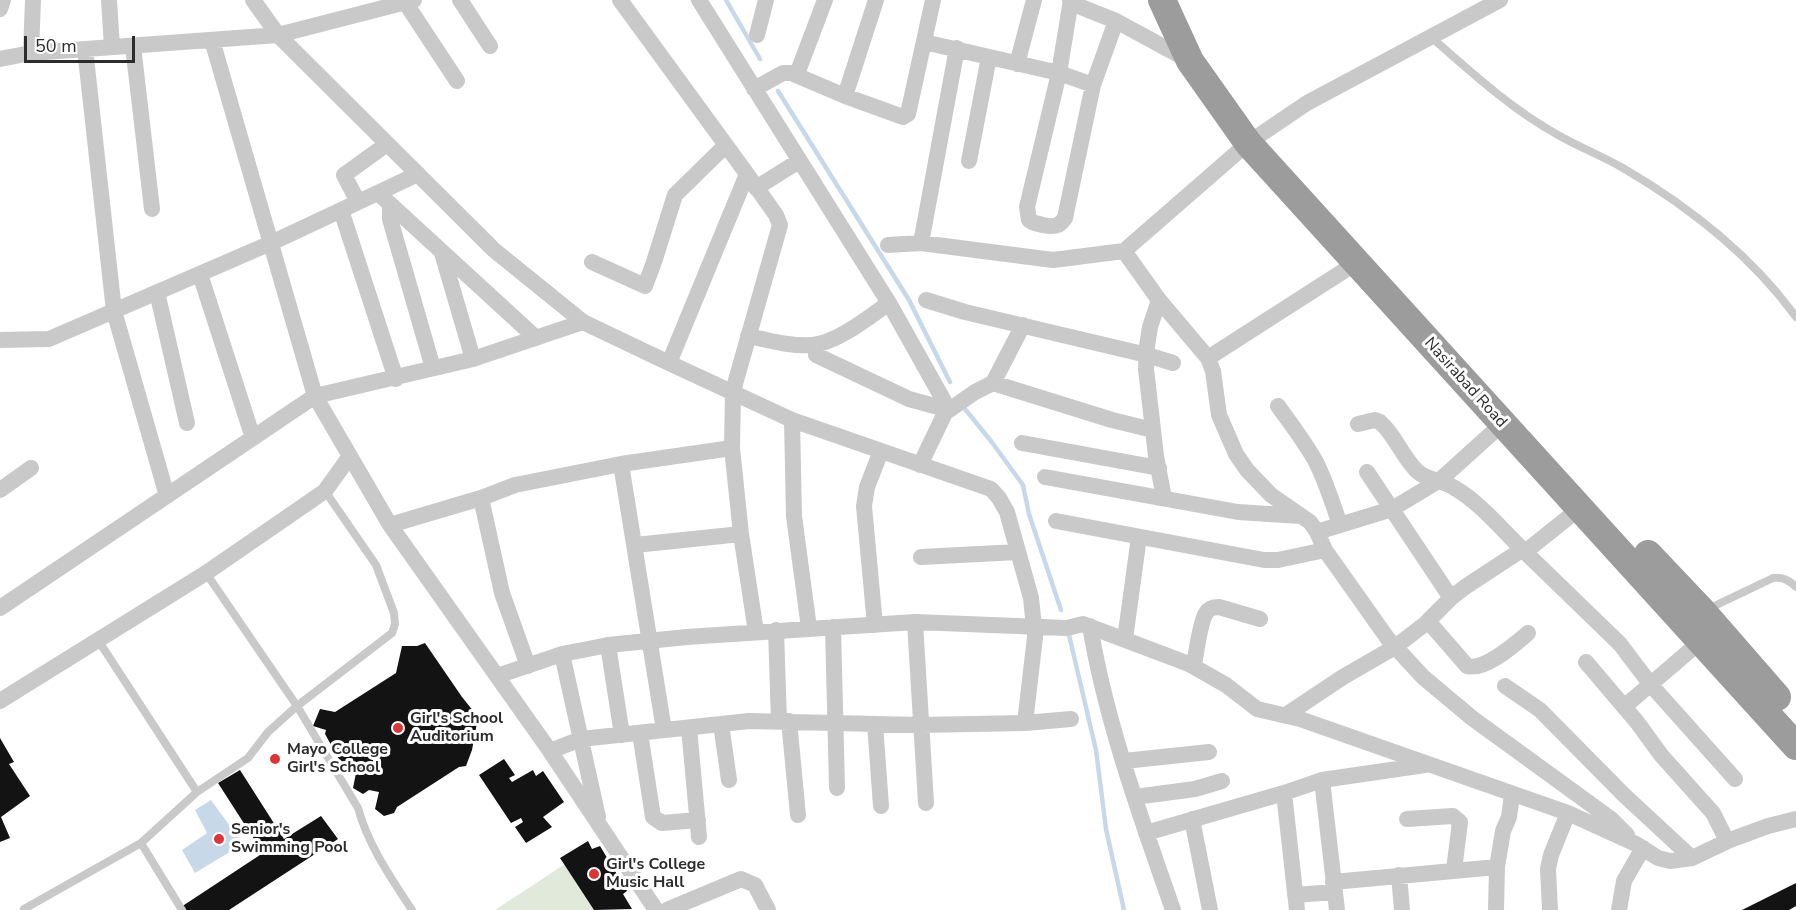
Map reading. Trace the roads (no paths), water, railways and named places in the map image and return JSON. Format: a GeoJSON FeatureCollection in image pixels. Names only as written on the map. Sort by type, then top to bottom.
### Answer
{"type":"FeatureCollection","features":[{"type":"Feature","properties":{"kind":"highway","name":"Nasirabad Road"},"geometry":{"type":"LineString","coordinates":[[1162,0],[1197,61],[1253,140],[1356,263],[1580,508],[1696,626],[1768,686],[1796,722]]}},
{"type":"Feature","properties":{"kind":"highway","name":"Nasirabad Road"},"geometry":{"type":"LineString","coordinates":[[1175,0],[1197,61]]}},
{"type":"Feature","properties":{"kind":"highway","name":"Nasirabad Road"},"geometry":{"type":"LineString","coordinates":[[1253,140],[1371,261],[1696,626],[1796,746]]}},
{"type":"Feature","properties":{"kind":"street"},"geometry":{"type":"LineString","coordinates":[[0,9],[3,0]]}},
{"type":"Feature","properties":{"kind":"street"},"geometry":{"type":"LineString","coordinates":[[31,53],[33,0]]}},
{"type":"Feature","properties":{"kind":"street"},"geometry":{"type":"LineString","coordinates":[[109,0],[112,47]]}},
{"type":"Feature","properties":{"kind":"street"},"geometry":{"type":"LineString","coordinates":[[253,0],[278,35],[494,250],[583,321],[792,420],[991,489],[1007,512],[1031,598],[1034,657],[1025,723]]}},
{"type":"Feature","properties":{"kind":"street"},"geometry":{"type":"LineString","coordinates":[[460,0],[490,46]]}},
{"type":"Feature","properties":{"kind":"street"},"geometry":{"type":"LineString","coordinates":[[620,0],[747,174],[776,215],[780,225],[733,391],[732,448],[741,534],[756,632]]}},
{"type":"Feature","properties":{"kind":"street"},"geometry":{"type":"LineString","coordinates":[[699,0],[758,87],[799,161],[952,407]]}},
{"type":"Feature","properties":{"kind":"street"},"geometry":{"type":"LineString","coordinates":[[757,35],[766,0]]}},
{"type":"Feature","properties":{"kind":"street"},"geometry":{"type":"LineString","coordinates":[[758,87],[790,74],[825,0]]}},
{"type":"Feature","properties":{"kind":"street"},"geometry":{"type":"LineString","coordinates":[[845,96],[876,0]]}},
{"type":"Feature","properties":{"kind":"street"},"geometry":{"type":"LineString","coordinates":[[790,74],[905,116],[908,114],[933,0]]}},
{"type":"Feature","properties":{"kind":"street"},"geometry":{"type":"LineString","coordinates":[[1017,64],[1034,0]]}},
{"type":"Feature","properties":{"kind":"street"},"geometry":{"type":"LineString","coordinates":[[1116,21],[1093,85],[1065,218],[1060,224],[1054,226],[1033,223],[1029,220],[1027,207],[1059,73],[1070,0],[1116,21],[1197,61]]}},
{"type":"Feature","properties":{"kind":"street"},"geometry":{"type":"LineString","coordinates":[[888,245],[921,243],[1053,260],[1124,251],[1253,140],[1307,103],[1500,0]]}},
{"type":"Feature","properties":{"kind":"street"},"geometry":{"type":"LineString","coordinates":[[0,59],[31,53],[278,35],[410,1],[457,81]]}},
{"type":"Feature","properties":{"kind":"street"},"geometry":{"type":"LineString","coordinates":[[212,40],[315,396],[390,525],[550,751],[656,910]]}},
{"type":"Feature","properties":{"kind":"street"},"geometry":{"type":"LineString","coordinates":[[924,42],[1059,73],[1093,85]]}},
{"type":"Feature","properties":{"kind":"street"},"geometry":{"type":"LineString","coordinates":[[133,46],[152,209]]}},
{"type":"Feature","properties":{"kind":"street"},"geometry":{"type":"LineString","coordinates":[[921,243],[957,48]]}},
{"type":"Feature","properties":{"kind":"street"},"geometry":{"type":"LineString","coordinates":[[85,49],[114,310],[167,496]]}},
{"type":"Feature","properties":{"kind":"street"},"geometry":{"type":"LineString","coordinates":[[969,161],[989,57]]}},
{"type":"Feature","properties":{"kind":"street"},"geometry":{"type":"LineString","coordinates":[[358,202],[344,175],[387,144]]}},
{"type":"Feature","properties":{"kind":"street"},"geometry":{"type":"LineString","coordinates":[[592,262],[645,286],[675,195],[726,145]]}},
{"type":"Feature","properties":{"kind":"street"},"geometry":{"type":"LineString","coordinates":[[756,188],[799,161]]}},
{"type":"Feature","properties":{"kind":"street"},"geometry":{"type":"LineString","coordinates":[[0,340],[49,339],[271,243],[418,174]]}},
{"type":"Feature","properties":{"kind":"street"},"geometry":{"type":"LineString","coordinates":[[669,363],[747,174]]}},
{"type":"Feature","properties":{"kind":"street"},"geometry":{"type":"LineString","coordinates":[[378,193],[536,338]]}},
{"type":"Feature","properties":{"kind":"street"},"geometry":{"type":"LineString","coordinates":[[390,204],[390,219],[433,369]]}},
{"type":"Feature","properties":{"kind":"street"},"geometry":{"type":"LineString","coordinates":[[341,210],[396,379]]}},
{"type":"Feature","properties":{"kind":"street"},"geometry":{"type":"LineString","coordinates":[[1124,251],[1159,300],[1208,358],[1213,371],[1219,415],[1236,454],[1257,482],[1310,522],[1325,550],[1395,647],[1423,677],[1464,711],[1611,819],[1639,846]]}},
{"type":"Feature","properties":{"kind":"street"},"geometry":{"type":"LineString","coordinates":[[442,252],[473,359]]}},
{"type":"Feature","properties":{"kind":"street"},"geometry":{"type":"LineString","coordinates":[[1208,358],[1356,263]]}},
{"type":"Feature","properties":{"kind":"street"},"geometry":{"type":"LineString","coordinates":[[200,274],[253,438]]}},
{"type":"Feature","properties":{"kind":"street"},"geometry":{"type":"LineString","coordinates":[[157,292],[188,423]]}},
{"type":"Feature","properties":{"kind":"street"},"geometry":{"type":"LineString","coordinates":[[926,300],[965,312],[1173,363]]}},
{"type":"Feature","properties":{"kind":"street"},"geometry":{"type":"LineString","coordinates":[[1159,300],[1150,327],[1146,369],[1164,498]]}},
{"type":"Feature","properties":{"kind":"street"},"geometry":{"type":"LineString","coordinates":[[748,336],[798,346],[815,345],[854,327],[889,303]]}},
{"type":"Feature","properties":{"kind":"street"},"geometry":{"type":"LineString","coordinates":[[0,608],[315,396],[396,379],[473,359],[583,321]]}},
{"type":"Feature","properties":{"kind":"street"},"geometry":{"type":"LineString","coordinates":[[920,465],[945,413],[975,392],[993,383],[1023,325]]}},
{"type":"Feature","properties":{"kind":"street"},"geometry":{"type":"LineString","coordinates":[[816,355],[909,399],[952,407]]}},
{"type":"Feature","properties":{"kind":"street"},"geometry":{"type":"LineString","coordinates":[[993,383],[1112,420],[1153,430]]}},
{"type":"Feature","properties":{"kind":"street"},"geometry":{"type":"LineString","coordinates":[[1278,406],[1306,444],[1316,462],[1340,525]]}},
{"type":"Feature","properties":{"kind":"street"},"geometry":{"type":"LineString","coordinates":[[792,420],[794,516],[809,628]]}},
{"type":"Feature","properties":{"kind":"street"},"geometry":{"type":"LineString","coordinates":[[1358,424],[1375,420],[1380,422],[1416,471],[1425,477],[1440,480],[1454,487],[1470,499],[1620,644],[1651,685],[1735,779]]}},
{"type":"Feature","properties":{"kind":"street"},"geometry":{"type":"LineString","coordinates":[[1317,532],[1392,509],[1440,480],[1502,424]]}},
{"type":"Feature","properties":{"kind":"street"},"geometry":{"type":"LineString","coordinates":[[1022,442],[1159,468]]}},
{"type":"Feature","properties":{"kind":"street"},"geometry":{"type":"LineString","coordinates":[[390,525],[481,498],[515,485],[621,464],[732,448]]}},
{"type":"Feature","properties":{"kind":"street"},"geometry":{"type":"LineString","coordinates":[[875,625],[864,506],[867,487],[880,451]]}},
{"type":"Feature","properties":{"kind":"street"},"geometry":{"type":"LineString","coordinates":[[0,701],[206,573],[325,491],[350,456]]}},
{"type":"Feature","properties":{"kind":"street"},"geometry":{"type":"LineString","coordinates":[[621,464],[664,730]]}},
{"type":"Feature","properties":{"kind":"street"},"geometry":{"type":"LineString","coordinates":[[0,490],[31,468]]}},
{"type":"Feature","properties":{"kind":"street"},"geometry":{"type":"LineString","coordinates":[[1367,472],[1451,598]]}},
{"type":"Feature","properties":{"kind":"street"},"geometry":{"type":"LineString","coordinates":[[1045,477],[1238,512],[1301,516]]}},
{"type":"Feature","properties":{"kind":"street"},"geometry":{"type":"LineString","coordinates":[[481,498],[502,593],[528,666]]}},
{"type":"Feature","properties":{"kind":"street"},"geometry":{"type":"LineString","coordinates":[[1286,715],[1343,677],[1395,647],[1428,621],[1451,598],[1524,550],[1580,508]]}},
{"type":"Feature","properties":{"kind":"street"},"geometry":{"type":"LineString","coordinates":[[1056,521],[1264,560],[1278,560],[1325,550]]}},
{"type":"Feature","properties":{"kind":"street"},"geometry":{"type":"LineString","coordinates":[[635,545],[741,534]]}},
{"type":"Feature","properties":{"kind":"street"},"geometry":{"type":"LineString","coordinates":[[1125,639],[1139,537]]}},
{"type":"Feature","properties":{"kind":"street"},"geometry":{"type":"LineString","coordinates":[[921,557],[1018,552]]}},
{"type":"Feature","properties":{"kind":"street"},"geometry":{"type":"LineString","coordinates":[[1194,666],[1207,611],[1213,607],[1219,607],[1260,619]]}},
{"type":"Feature","properties":{"kind":"street"},"geometry":{"type":"LineString","coordinates":[[1428,621],[1471,668],[1491,661],[1528,633]]}},
{"type":"Feature","properties":{"kind":"street"},"geometry":{"type":"LineString","coordinates":[[915,622],[926,803]]}},
{"type":"Feature","properties":{"kind":"street"},"geometry":{"type":"LineString","coordinates":[[497,676],[562,654],[650,640],[915,622],[1080,626],[1125,639],[1194,666],[1266,712],[1286,715],[1568,813],[1639,846],[1658,858],[1670,861],[1692,858],[1768,826],[1796,819]]}},
{"type":"Feature","properties":{"kind":"street"},"geometry":{"type":"LineString","coordinates":[[1080,626],[1096,666],[1146,833],[1173,910]]}},
{"type":"Feature","properties":{"kind":"street"},"geometry":{"type":"LineString","coordinates":[[1624,707],[1651,685],[1696,626]]}},
{"type":"Feature","properties":{"kind":"street"},"geometry":{"type":"LineString","coordinates":[[832,627],[837,788]]}},
{"type":"Feature","properties":{"kind":"street"},"geometry":{"type":"LineString","coordinates":[[776,630],[784,721],[798,815]]}},
{"type":"Feature","properties":{"kind":"street"},"geometry":{"type":"LineString","coordinates":[[608,645],[622,735]]}},
{"type":"Feature","properties":{"kind":"street"},"geometry":{"type":"LineString","coordinates":[[562,654],[600,827]]}},
{"type":"Feature","properties":{"kind":"street"},"geometry":{"type":"LineString","coordinates":[[1586,663],[1661,755],[1713,813],[1727,842]]}},
{"type":"Feature","properties":{"kind":"street"},"geometry":{"type":"LineString","coordinates":[[1505,686],[1540,710],[1640,810],[1692,858]]}},
{"type":"Feature","properties":{"kind":"street"},"geometry":{"type":"LineString","coordinates":[[550,751],[581,739],[749,721],[920,725],[1025,723],[1071,719]]}},
{"type":"Feature","properties":{"kind":"street"},"geometry":{"type":"LineString","coordinates":[[721,724],[729,780]]}},
{"type":"Feature","properties":{"kind":"street"},"geometry":{"type":"LineString","coordinates":[[875,724],[881,806]]}},
{"type":"Feature","properties":{"kind":"street"},"geometry":{"type":"LineString","coordinates":[[640,733],[653,817],[662,823],[699,829],[689,728]]}},
{"type":"Feature","properties":{"kind":"street"},"geometry":{"type":"LineString","coordinates":[[1124,761],[1209,752]]}},
{"type":"Feature","properties":{"kind":"street"},"geometry":{"type":"LineString","coordinates":[[1146,833],[1322,780],[1429,764]]}},
{"type":"Feature","properties":{"kind":"street"},"geometry":{"type":"LineString","coordinates":[[1322,780],[1337,910]]}},
{"type":"Feature","properties":{"kind":"street"},"geometry":{"type":"LineString","coordinates":[[1135,797],[1196,789],[1222,782]]}},
{"type":"Feature","properties":{"kind":"street"},"geometry":{"type":"LineString","coordinates":[[1284,793],[1296,902],[1333,887],[1399,875],[1497,867]]}},
{"type":"Feature","properties":{"kind":"street"},"geometry":{"type":"LineString","coordinates":[[1496,910],[1497,867],[1512,795]]}},
{"type":"Feature","properties":{"kind":"street"},"geometry":{"type":"LineString","coordinates":[[1550,910],[1548,869],[1551,855],[1568,813]]}},
{"type":"Feature","properties":{"kind":"street"},"geometry":{"type":"LineString","coordinates":[[1407,819],[1453,816],[1460,822],[1454,870]]}},
{"type":"Feature","properties":{"kind":"street"},"geometry":{"type":"LineString","coordinates":[[1192,819],[1210,910]]}},
{"type":"Feature","properties":{"kind":"street"},"geometry":{"type":"LineString","coordinates":[[1619,910],[1624,881],[1639,846]]}},
{"type":"Feature","properties":{"kind":"street"},"geometry":{"type":"LineString","coordinates":[[1399,875],[1402,910]]}},
{"type":"Feature","properties":{"kind":"street"},"geometry":{"type":"LineString","coordinates":[[667,910],[741,879],[755,885],[768,910]]}},
{"type":"Feature","properties":{"kind":"lane"},"geometry":{"type":"LineString","coordinates":[[1431,37],[1505,100],[1557,135],[1623,167],[1707,225],[1750,263],[1796,317]]}},
{"type":"Feature","properties":{"kind":"lane"},"geometry":{"type":"LineString","coordinates":[[24,909],[141,843],[196,792],[249,758],[268,732],[297,706],[392,633],[395,624],[394,613],[376,565],[325,491]]}},
{"type":"Feature","properties":{"kind":"lane"},"geometry":{"type":"LineString","coordinates":[[206,573],[297,706],[355,802],[374,848],[412,910]]}},
{"type":"Feature","properties":{"kind":"lane"},"geometry":{"type":"LineString","coordinates":[[1696,626],[1773,578],[1790,581],[1796,587]]}},
{"type":"Feature","properties":{"kind":"lane"},"geometry":{"type":"LineString","coordinates":[[98,640],[196,792]]}},
{"type":"Feature","properties":{"kind":"lane"},"geometry":{"type":"LineString","coordinates":[[141,843],[182,910]]}},
{"type":"Feature","properties":{"kind":"water","name":"Senior's Swimming Pool"},"geometry":{"type":"Polygon","coordinates":[[[211,800],[243,844],[195,873],[182,850],[207,833],[195,810],[211,800]]]}},
{"type":"Feature","properties":{"kind":"waterway"},"geometry":{"type":"LineString","coordinates":[[726,0],[760,59]]}},
{"type":"Feature","properties":{"kind":"waterway"},"geometry":{"type":"LineString","coordinates":[[778,91],[909,300],[950,382]]}},
{"type":"Feature","properties":{"kind":"waterway"},"geometry":{"type":"LineString","coordinates":[[965,409],[1023,485],[1029,514],[1061,610]]}},
{"type":"Feature","properties":{"kind":"waterway"},"geometry":{"type":"LineString","coordinates":[[1069,635],[1096,750],[1106,829],[1124,910]]}},
{"type":"Feature","properties":{"kind":"place","name":"Girl's School Auditorium"},"geometry":{"type":"Point","coordinates":[398,728]}},
{"type":"Feature","properties":{"kind":"place","name":"Mayo College Girl's School"},"geometry":{"type":"Point","coordinates":[275,759]}},
{"type":"Feature","properties":{"kind":"place","name":"Senior's Swimming Pool"},"geometry":{"type":"Point","coordinates":[219,839]}},
{"type":"Feature","properties":{"kind":"place","name":"Girl's College Music Hall"},"geometry":{"type":"Point","coordinates":[594,874]}}]}
